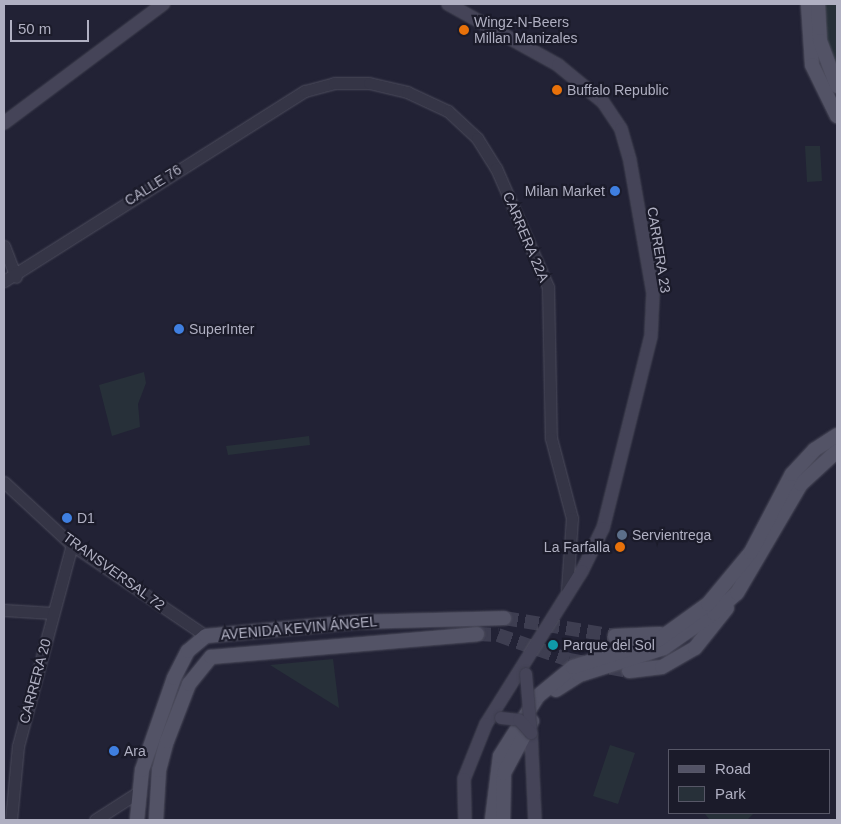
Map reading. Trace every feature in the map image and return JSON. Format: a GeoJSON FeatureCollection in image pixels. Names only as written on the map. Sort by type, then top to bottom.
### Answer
{"type":"FeatureCollection","features":[{"type":"Feature","properties":{"kind":"main road"},"geometry":{"type":"LineString","coordinates":[[4,123],[163,4]]}},
{"type":"Feature","properties":{"kind":"main road","name":"CARRERA 23"},"geometry":{"type":"LineString","coordinates":[[448,4],[580,80],[621,129],[652,293],[651,336],[603,528],[486,724],[464,779],[465,820]]}},
{"type":"Feature","properties":{"kind":"main road"},"geometry":{"type":"LineString","coordinates":[[808,4],[812,65],[837,116]]}},
{"type":"Feature","properties":{"kind":"main road"},"geometry":{"type":"LineString","coordinates":[[818,4],[820,41],[837,86]]}},
{"type":"Feature","properties":{"kind":"main road"},"geometry":{"type":"LineString","coordinates":[[492,820],[500,756],[538,696],[573,667],[638,648],[671,632],[728,585],[792,474],[814,450],[837,435]]}},
{"type":"Feature","properties":{"kind":"main road"},"geometry":{"type":"LineString","coordinates":[[629,671],[662,667],[695,648],[737,593],[801,484],[837,451]]}},
{"type":"Feature","properties":{"kind":"main road"},"geometry":{"type":"LineString","coordinates":[[502,820],[509,758],[542,704],[557,689],[579,675],[664,648],[737,593]]}},
{"type":"Feature","properties":{"kind":"main road","name":"AVENIDA KEVIN ÁNGEL"},"geometry":{"type":"LineString","coordinates":[[137,820],[137,793],[174,678],[188,651],[206,636],[275,632],[309,627],[504,618]]}},
{"type":"Feature","properties":{"kind":"main road"},"geometry":{"type":"LineString","coordinates":[[309,627],[316,638],[309,651]]}},
{"type":"Feature","properties":{"kind":"main road"},"geometry":{"type":"LineString","coordinates":[[275,632],[270,643],[276,654]]}},
{"type":"Feature","properties":{"kind":"main road"},"geometry":{"type":"LineString","coordinates":[[615,636],[671,632]]}},
{"type":"Feature","properties":{"kind":"main road","name":"AVENIDA KEVIN ÁNGEL"},"geometry":{"type":"LineString","coordinates":[[156,820],[161,763],[198,669],[220,654],[276,654],[431,635],[477,634]]}},
{"type":"Feature","properties":{"kind":"main road","name":"CARRERA 23"},"geometry":{"type":"LineString","coordinates":[[528,656],[526,674],[532,737],[535,820]]}},
{"type":"Feature","properties":{"kind":"main road"},"geometry":{"type":"LineString","coordinates":[[486,724],[501,718],[519,720],[532,737]]}},
{"type":"Feature","properties":{"kind":"street","name":"CARRERA 22A"},"geometry":{"type":"LineString","coordinates":[[304,90],[334,83],[368,83],[407,92],[448,111],[476,138],[496,168],[548,287],[551,309],[551,438],[572,518],[567,589]]}},
{"type":"Feature","properties":{"kind":"street","name":"CALLE 76"},"geometry":{"type":"LineString","coordinates":[[4,281],[16,277],[133,197],[304,90]]}},
{"type":"Feature","properties":{"kind":"street"},"geometry":{"type":"LineString","coordinates":[[4,246],[16,277]]}},
{"type":"Feature","properties":{"kind":"street","name":"TRANSVERSAL 72"},"geometry":{"type":"LineString","coordinates":[[4,482],[72,545],[206,636]]}},
{"type":"Feature","properties":{"kind":"street","name":"CARRERA 20"},"geometry":{"type":"LineString","coordinates":[[11,820],[18,746],[72,545]]}},
{"type":"Feature","properties":{"kind":"street"},"geometry":{"type":"LineString","coordinates":[[4,610],[53,613]]}},
{"type":"Feature","properties":{"kind":"street"},"geometry":{"type":"LineString","coordinates":[[95,820],[137,793]]}},
{"type":"Feature","properties":{"kind":"green space"},"geometry":{"type":"Polygon","coordinates":[[[818,4],[837,4],[837,80],[826,62],[818,4]]]}},
{"type":"Feature","properties":{"kind":"green space"},"geometry":{"type":"Polygon","coordinates":[[[805,146],[820,146],[822,181],[807,182],[805,146]]]}},
{"type":"Feature","properties":{"kind":"green space"},"geometry":{"type":"Polygon","coordinates":[[[144,372],[146,383],[138,404],[140,427],[112,436],[99,385],[144,372]]]}},
{"type":"Feature","properties":{"kind":"green space"},"geometry":{"type":"Polygon","coordinates":[[[309,436],[310,445],[228,455],[226,446],[309,436]]]}},
{"type":"Feature","properties":{"kind":"green space"},"geometry":{"type":"Polygon","coordinates":[[[333,659],[339,708],[270,665],[333,659]]]}},
{"type":"Feature","properties":{"kind":"green space"},"geometry":{"type":"Polygon","coordinates":[[[610,745],[635,753],[618,804],[593,796],[610,745]]]}},
{"type":"Feature","properties":{"kind":"green space"},"geometry":{"type":"Polygon","coordinates":[[[705,814],[753,814],[747,820],[710,820],[705,814]]]}},
{"type":"Feature","properties":{"kind":"tunnel"},"geometry":{"type":"LineString","coordinates":[[504,618],[615,636]]}},
{"type":"Feature","properties":{"kind":"tunnel"},"geometry":{"type":"LineString","coordinates":[[477,634],[498,635],[569,660],[629,671]]}},
{"type":"Feature","properties":{"kind":"place","name":"Wingz-N-Beers Millan Manizales"},"geometry":{"type":"Point","coordinates":[464,30]}},
{"type":"Feature","properties":{"kind":"place","name":"Buffalo Republic"},"geometry":{"type":"Point","coordinates":[557,90]}},
{"type":"Feature","properties":{"kind":"place","name":"Milan Market"},"geometry":{"type":"Point","coordinates":[615,191]}},
{"type":"Feature","properties":{"kind":"place","name":"SuperInter"},"geometry":{"type":"Point","coordinates":[179,329]}},
{"type":"Feature","properties":{"kind":"place","name":"D1"},"geometry":{"type":"Point","coordinates":[67,518]}},
{"type":"Feature","properties":{"kind":"place","name":"Servientrega"},"geometry":{"type":"Point","coordinates":[622,535]}},
{"type":"Feature","properties":{"kind":"place","name":"La Farfalla"},"geometry":{"type":"Point","coordinates":[620,547]}},
{"type":"Feature","properties":{"kind":"place","name":"Parque del Sol"},"geometry":{"type":"Point","coordinates":[553,645]}},
{"type":"Feature","properties":{"kind":"place","name":"Ara"},"geometry":{"type":"Point","coordinates":[114,751]}}]}
